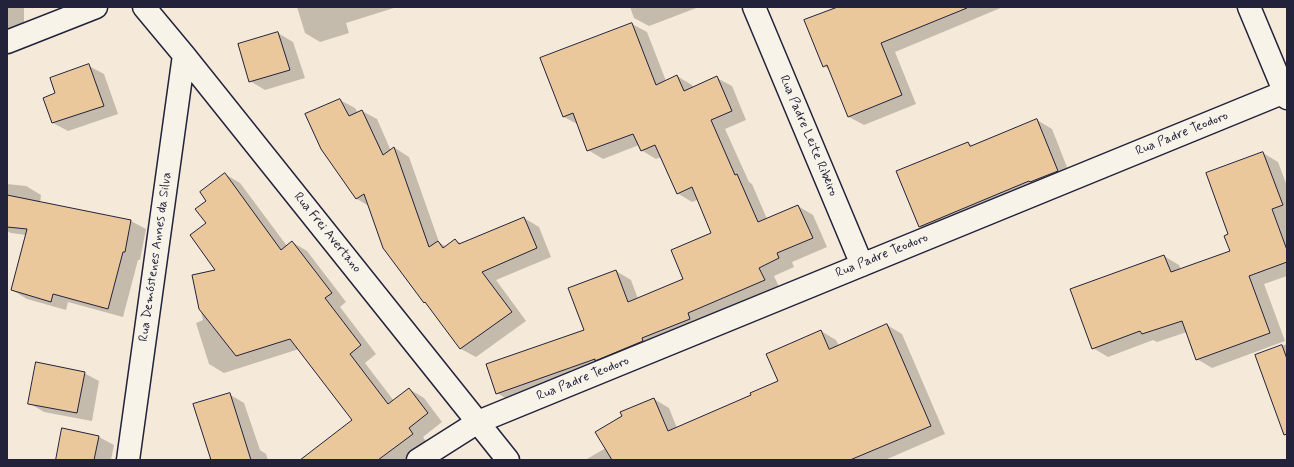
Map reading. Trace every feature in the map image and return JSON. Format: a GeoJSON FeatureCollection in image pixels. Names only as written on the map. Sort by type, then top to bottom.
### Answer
{"type":"FeatureCollection","features":[{"type":"Feature","properties":{"kind":"street"},"geometry":{"type":"LineString","coordinates":[[7,42],[96,7]]}},
{"type":"Feature","properties":{"kind":"street","name":"Rua Frei Avertano"},"geometry":{"type":"LineString","coordinates":[[144,7],[508,460]]}},
{"type":"Feature","properties":{"kind":"street","name":"Rua Padre Leite Ribeiro"},"geometry":{"type":"LineString","coordinates":[[754,7],[862,265]]}},
{"type":"Feature","properties":{"kind":"street"},"geometry":{"type":"LineString","coordinates":[[1249,7],[1286,94]]}},
{"type":"Feature","properties":{"kind":"street","name":"Rua Demóstenes Annes da Silva"},"geometry":{"type":"LineString","coordinates":[[128,460],[184,55]]}},
{"type":"Feature","properties":{"kind":"street","name":"Rua Padre Teodoro"},"geometry":{"type":"LineString","coordinates":[[418,460],[478,422],[1286,94]]}},
{"type":"Feature","properties":{"kind":"building"},"geometry":{"type":"Polygon","coordinates":[[[838,7],[967,8],[881,43],[902,95],[848,117],[827,65],[823,67],[804,20],[838,7]]]}},
{"type":"Feature","properties":{"kind":"building"},"geometry":{"type":"Polygon","coordinates":[[[632,23],[656,85],[677,75],[684,91],[717,76],[732,111],[711,120],[735,175],[737,174],[758,222],[798,205],[813,238],[777,253],[779,258],[759,268],[765,280],[688,313],[690,319],[642,338],[643,341],[595,361],[595,359],[496,394],[486,364],[584,330],[568,288],[616,270],[628,302],[683,279],[671,250],[711,233],[692,187],[677,194],[655,145],[641,151],[633,134],[587,151],[573,113],[563,117],[540,58],[632,23]]]}},
{"type":"Feature","properties":{"kind":"building"},"geometry":{"type":"Polygon","coordinates":[[[278,32],[290,70],[249,82],[238,44],[278,32]]]}},
{"type":"Feature","properties":{"kind":"building"},"geometry":{"type":"Polygon","coordinates":[[[89,64],[104,106],[52,123],[43,98],[55,93],[50,78],[89,64]]]}},
{"type":"Feature","properties":{"kind":"building"},"geometry":{"type":"Polygon","coordinates":[[[340,99],[349,116],[362,110],[383,155],[394,147],[429,247],[438,241],[443,248],[455,239],[459,244],[524,217],[537,248],[482,272],[512,312],[460,349],[383,248],[364,194],[356,199],[321,149],[305,114],[340,99]]]}},
{"type":"Feature","properties":{"kind":"building"},"geometry":{"type":"Polygon","coordinates":[[[1037,119],[1058,171],[1030,182],[1029,181],[919,227],[896,171],[968,142],[970,146],[1037,119]]]}},
{"type":"Feature","properties":{"kind":"building"},"geometry":{"type":"Polygon","coordinates":[[[1263,152],[1283,205],[1272,209],[1287,250],[1287,262],[1249,276],[1270,333],[1196,360],[1182,321],[1142,334],[1140,331],[1092,349],[1070,289],[1164,255],[1171,272],[1230,251],[1224,236],[1228,234],[1206,173],[1263,152]]]}},
{"type":"Feature","properties":{"kind":"building"},"geometry":{"type":"Polygon","coordinates":[[[225,173],[281,250],[292,241],[332,293],[325,298],[361,345],[350,354],[388,404],[409,388],[428,413],[409,428],[413,434],[378,460],[300,460],[352,420],[290,339],[236,356],[199,309],[192,275],[215,270],[190,235],[206,223],[195,209],[206,201],[200,192],[225,173]]]}},
{"type":"Feature","properties":{"kind":"building"},"geometry":{"type":"Polygon","coordinates":[[[7,195],[131,220],[125,252],[123,252],[108,309],[53,294],[51,302],[11,290],[27,229],[7,227],[7,195]]]}},
{"type":"Feature","properties":{"kind":"building"},"geometry":{"type":"Polygon","coordinates":[[[887,324],[931,426],[850,460],[612,460],[595,432],[622,416],[620,412],[654,398],[668,431],[751,395],[750,393],[778,381],[766,354],[821,330],[829,349],[887,324]]]}},
{"type":"Feature","properties":{"kind":"building"},"geometry":{"type":"Polygon","coordinates":[[[1282,345],[1287,359],[1287,434],[1284,435],[1255,355],[1282,345]]]}},
{"type":"Feature","properties":{"kind":"building"},"geometry":{"type":"Polygon","coordinates":[[[36,362],[85,372],[77,413],[28,404],[36,362]]]}},
{"type":"Feature","properties":{"kind":"building"},"geometry":{"type":"Polygon","coordinates":[[[230,393],[251,460],[211,460],[193,404],[230,393]]]}},
{"type":"Feature","properties":{"kind":"building"},"geometry":{"type":"Polygon","coordinates":[[[62,428],[99,436],[94,460],[56,460],[62,428]]]}}]}
